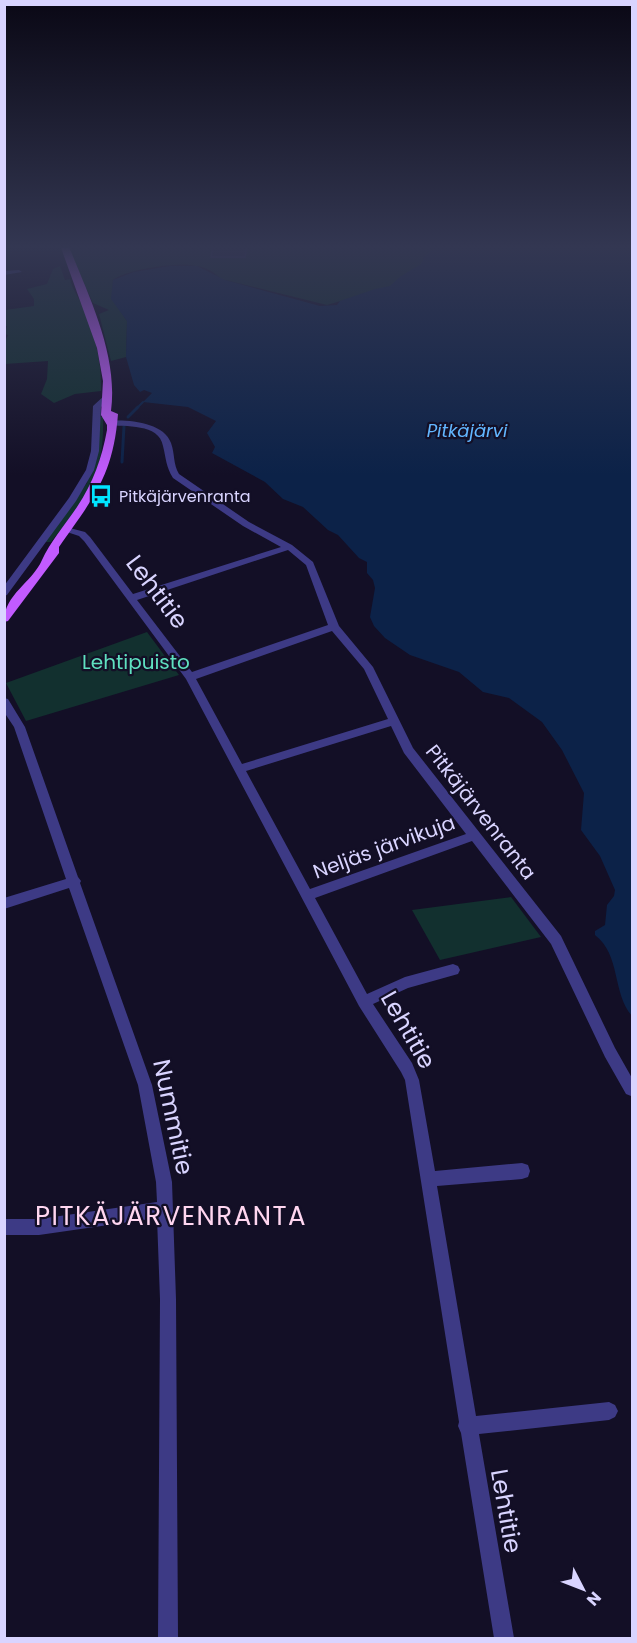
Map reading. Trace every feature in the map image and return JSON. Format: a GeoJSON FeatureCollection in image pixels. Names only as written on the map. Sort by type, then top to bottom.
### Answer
{"type":"FeatureCollection","features":[{"type":"Feature","properties":{"kind":"main road"},"geometry":{"type":"LineString","coordinates":[[4,618],[48,557],[63,542],[66,530],[96,489],[104,472],[108,457],[111,423],[106,415],[108,401],[104,350],[95,322]]}},
{"type":"Feature","properties":{"kind":"street"},"geometry":{"type":"LineString","coordinates":[[4,593],[83,485],[95,451],[96,406],[108,401]]}},
{"type":"Feature","properties":{"kind":"street","name":"Pitkäjärvenranta"},"geometry":{"type":"LineString","coordinates":[[111,423],[137,424],[158,433],[167,442],[170,466],[176,476],[246,524],[303,557],[316,574],[334,627],[368,668],[408,750],[556,940],[573,971],[611,1058],[631,1089]]}},
{"type":"Feature","properties":{"kind":"street","name":"Lehtitie"},"geometry":{"type":"LineString","coordinates":[[66,530],[82,534],[87,539],[190,677],[309,895],[364,1002],[407,1068],[412,1080],[467,1426],[504,1638]]}},
{"type":"Feature","properties":{"kind":"street"},"geometry":{"type":"LineString","coordinates":[[132,598],[289,547]]}},
{"type":"Feature","properties":{"kind":"street"},"geometry":{"type":"LineString","coordinates":[[190,677],[334,627]]}},
{"type":"Feature","properties":{"kind":"street","name":"Nummitie"},"geometry":{"type":"LineString","coordinates":[[4,702],[19,727],[145,1084],[164,1182],[168,1638]]}},
{"type":"Feature","properties":{"kind":"street"},"geometry":{"type":"LineString","coordinates":[[240,769],[394,721]]}},
{"type":"Feature","properties":{"kind":"street","name":"Neljäs järvikuja"},"geometry":{"type":"LineString","coordinates":[[309,895],[473,836]]}},
{"type":"Feature","properties":{"kind":"street"},"geometry":{"type":"LineString","coordinates":[[4,904],[75,881]]}},
{"type":"Feature","properties":{"kind":"street"},"geometry":{"type":"LineString","coordinates":[[364,1002],[405,984],[453,970]]}},
{"type":"Feature","properties":{"kind":"street"},"geometry":{"type":"LineString","coordinates":[[427,1179],[522,1171]]}},
{"type":"Feature","properties":{"kind":"street"},"geometry":{"type":"LineString","coordinates":[[4,1227],[39,1227],[166,1209]]}},
{"type":"Feature","properties":{"kind":"street"},"geometry":{"type":"LineString","coordinates":[[467,1426],[609,1411]]}},
{"type":"Feature","properties":{"kind":"green space"},"geometry":{"type":"Polygon","coordinates":[[[5,322],[89,322],[99,359],[101,391],[75,394],[54,403],[41,394],[47,379],[48,361],[5,364],[4,343],[8,335],[5,334],[7,326],[5,326],[5,322]]]}},
{"type":"Feature","properties":{"kind":"green space"},"geometry":{"type":"Polygon","coordinates":[[[101,322],[127,322],[126,357],[111,361],[101,322]]]}},
{"type":"Feature","properties":{"kind":"green space"},"geometry":{"type":"Polygon","coordinates":[[[99,417],[103,417],[101,455],[91,485],[51,542],[44,542],[87,483],[99,417]]]}},
{"type":"Feature","properties":{"kind":"green space","name":"Lehtipuisto"},"geometry":{"type":"Polygon","coordinates":[[[147,632],[179,675],[26,721],[6,683],[147,632]]]}},
{"type":"Feature","properties":{"kind":"green space"},"geometry":{"type":"Polygon","coordinates":[[[511,897],[541,937],[440,960],[412,910],[511,897]]]}},
{"type":"Feature","properties":{"kind":"water","name":"Pitkäjärvi"},"geometry":{"type":"Polygon","coordinates":[[[127,322],[632,322],[632,1016],[621,996],[609,953],[595,935],[595,931],[605,925],[607,905],[614,896],[615,890],[600,856],[581,830],[584,793],[562,750],[542,722],[509,698],[483,692],[459,672],[410,655],[385,638],[374,626],[370,617],[375,588],[373,580],[367,573],[367,562],[359,558],[338,535],[328,530],[303,507],[283,499],[265,482],[212,453],[215,447],[207,433],[216,421],[188,407],[143,402],[152,393],[144,390],[140,392],[134,385],[126,357],[127,322]]]}},
{"type":"Feature","properties":{"kind":"waterway"},"geometry":{"type":"LineString","coordinates":[[128,417],[143,402]]}},
{"type":"Feature","properties":{"kind":"waterway"},"geometry":{"type":"LineString","coordinates":[[122,462],[124,426]]}},
{"type":"Feature","properties":{"kind":"place","name":"Pitkäjärvenranta"},"geometry":{"type":"Point","coordinates":[101,496]}},
{"type":"Feature","properties":{"kind":"district","name":"PITKÄJÄRVENRANTA"},"geometry":{"type":"Point","coordinates":[171,1216]}}]}
